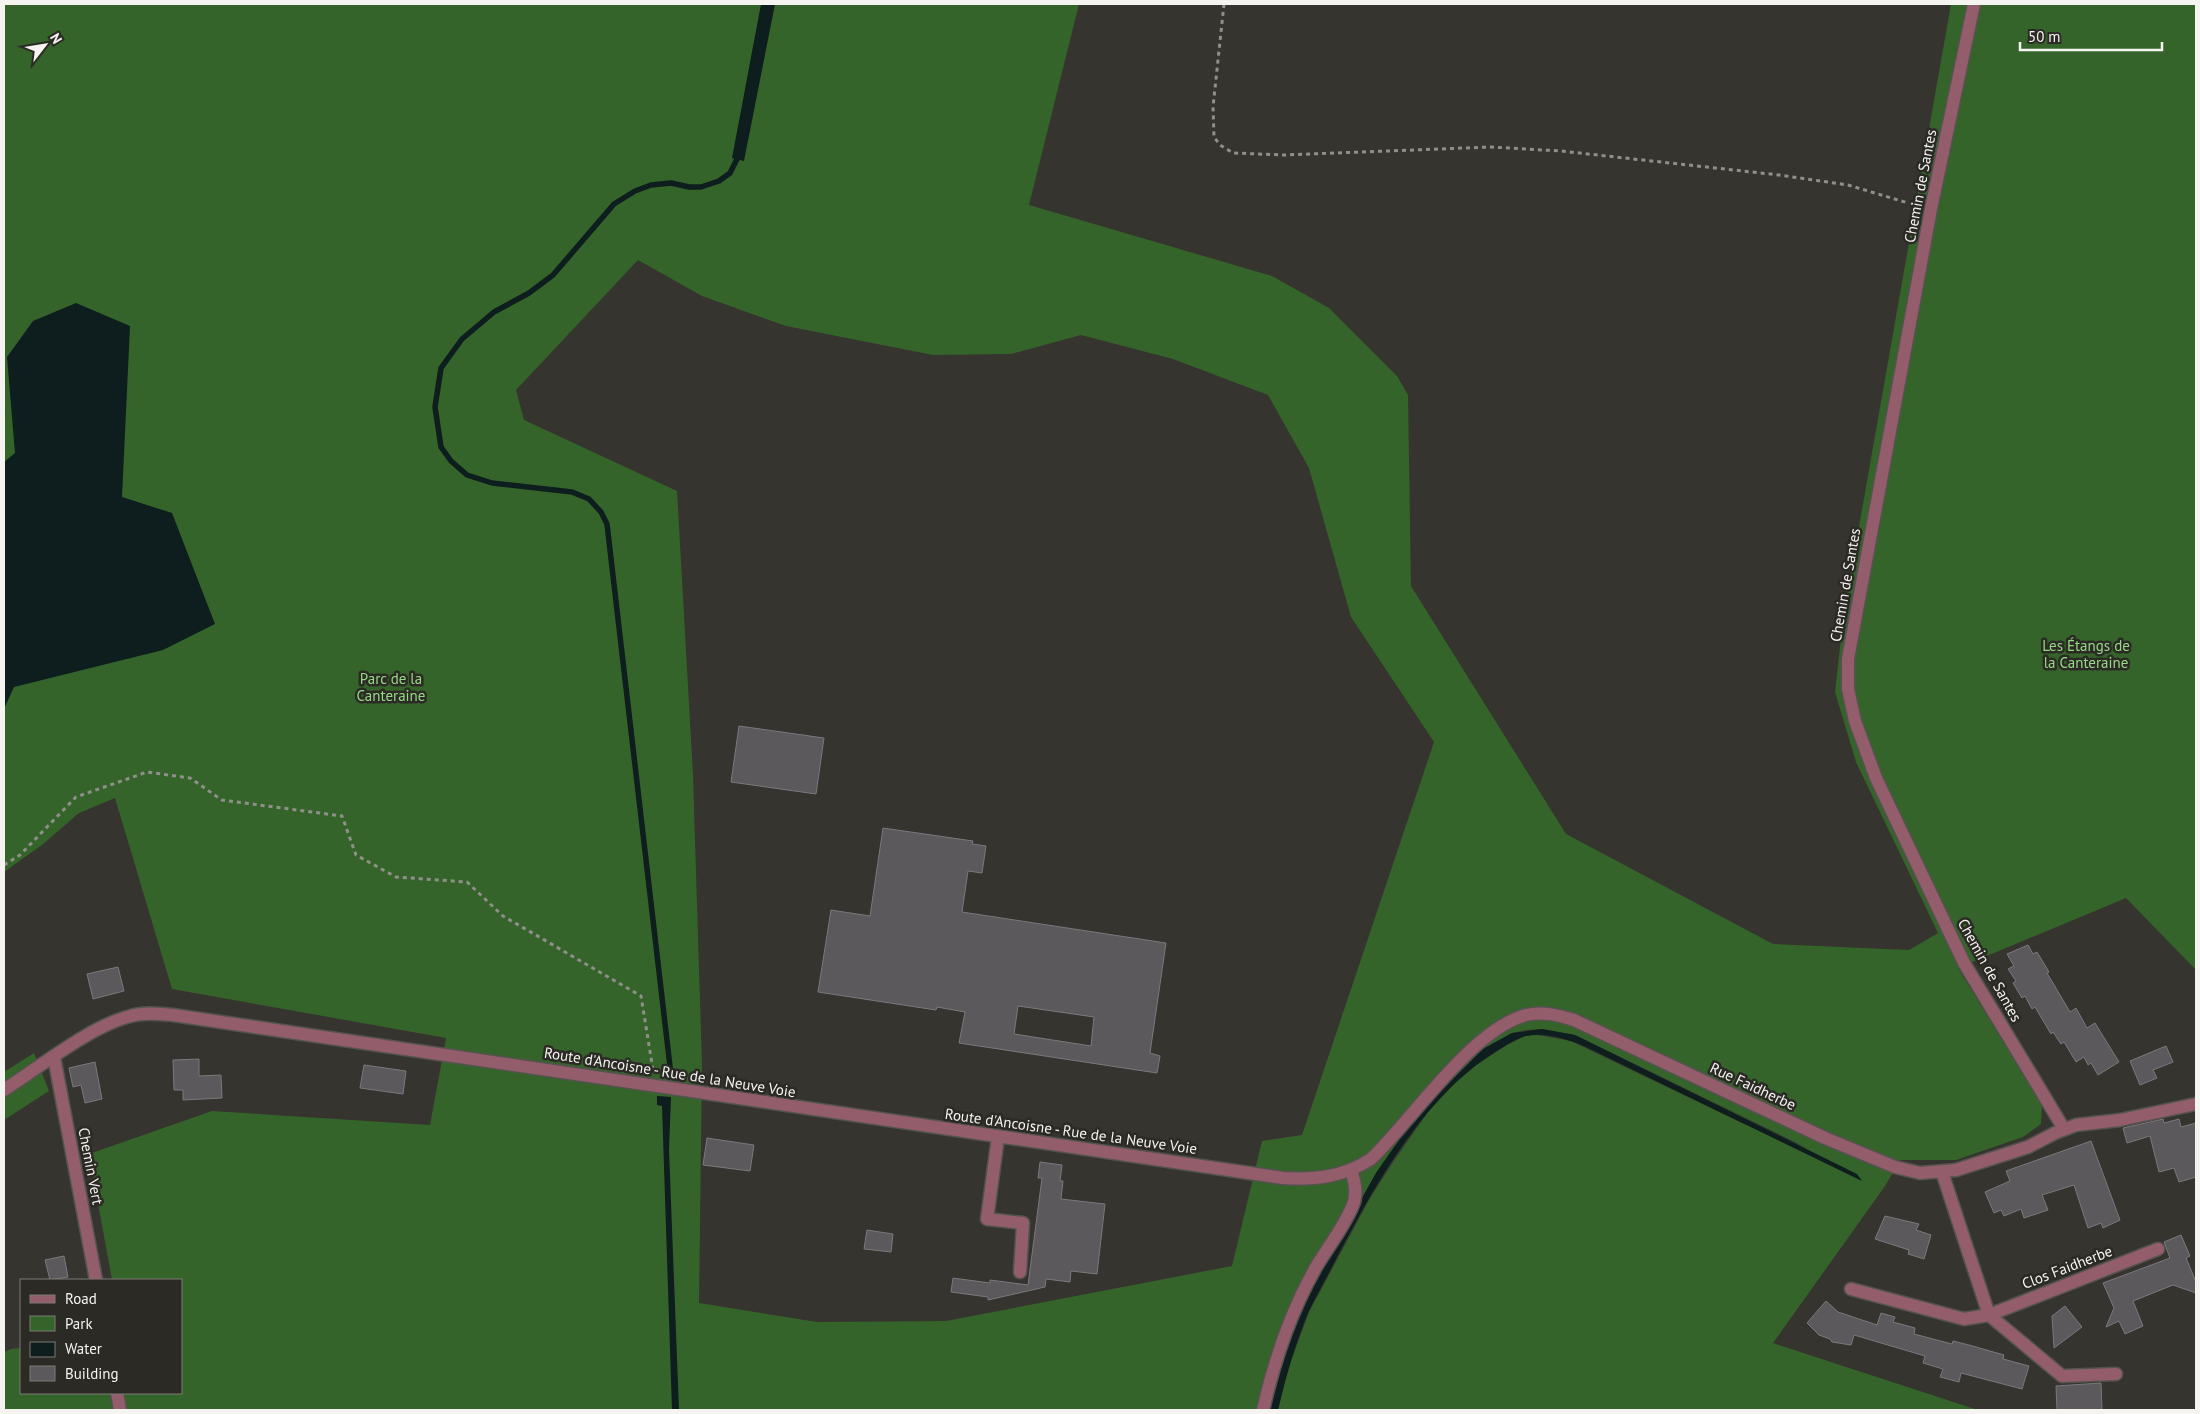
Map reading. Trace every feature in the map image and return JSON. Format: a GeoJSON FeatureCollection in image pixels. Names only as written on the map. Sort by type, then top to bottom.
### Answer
{"type":"FeatureCollection","features":[{"type":"Feature","properties":{"kind":"street","name":"Chemin de Santes"},"geometry":{"type":"LineString","coordinates":[[1974,4],[1931,209],[1848,659],[1848,689],[1855,721],[1876,778],[1964,963],[2064,1129]]}},
{"type":"Feature","properties":{"kind":"street","name":"Rue Faidherbe"},"geometry":{"type":"LineString","coordinates":[[1351,1170],[1371,1159],[1380,1150],[1475,1046],[1515,1019],[1538,1013],[1574,1020],[1816,1134],[1882,1162],[1910,1171],[1942,1172],[2017,1151],[2064,1129],[2196,1104]]}},
{"type":"Feature","properties":{"kind":"street","name":"Route d'Ancoisne - Rue de la Neuve Voie"},"geometry":{"type":"LineString","coordinates":[[4,1090],[98,1030],[120,1019],[139,1014],[173,1014],[1283,1178],[1326,1178],[1351,1170]]}},
{"type":"Feature","properties":{"kind":"street","name":"Chemin Vert"},"geometry":{"type":"LineString","coordinates":[[54,1057],[96,1279]]}},
{"type":"Feature","properties":{"kind":"street"},"geometry":{"type":"LineString","coordinates":[[998,1137],[986,1219],[1022,1223],[1020,1272]]}},
{"type":"Feature","properties":{"kind":"street"},"geometry":{"type":"LineString","coordinates":[[1263,1410],[1273,1368],[1297,1306],[1316,1267],[1352,1208],[1356,1191],[1351,1170]]}},
{"type":"Feature","properties":{"kind":"street"},"geometry":{"type":"LineString","coordinates":[[1942,1172],[1989,1315],[2062,1376],[2116,1374]]}},
{"type":"Feature","properties":{"kind":"street","name":"Clos Faidherbe"},"geometry":{"type":"LineString","coordinates":[[1851,1289],[1964,1319],[1989,1315],[2158,1249]]}},
{"type":"Feature","properties":{"kind":"street"},"geometry":{"type":"LineString","coordinates":[[117,1394],[120,1410]]}},
{"type":"Feature","properties":{"kind":"path"},"geometry":{"type":"LineString","coordinates":[[1224,4],[1213,107],[1214,137],[1220,145],[1233,153],[1284,155],[1491,147],[1561,151],[1779,175],[1848,185],[1931,209]]}},
{"type":"Feature","properties":{"kind":"path"},"geometry":{"type":"LineString","coordinates":[[4,865],[20,855],[76,797],[147,772],[190,778],[222,800],[342,816],[356,855],[396,877],[467,882],[504,916],[641,996],[656,1086]]}},
{"type":"Feature","properties":{"kind":"green space"},"geometry":{"type":"Polygon","coordinates":[[[4,4],[1079,4],[1029,205],[1272,276],[1329,308],[1397,376],[1408,395],[1411,586],[1566,834],[1773,944],[1909,950],[1938,933],[1856,762],[1835,692],[1844,612],[1951,4],[2196,4],[2196,970],[2126,898],[1958,968],[2042,1106],[2041,1124],[2023,1137],[1956,1160],[1900,1160],[1885,1186],[1773,1343],[1978,1410],[1278,1410],[1286,1375],[1309,1312],[1370,1198],[1393,1162],[1428,1112],[1454,1084],[1475,1066],[1507,1045],[1525,1036],[1538,1035],[1571,1041],[1740,1122],[1807,1148],[1575,1035],[1542,1029],[1512,1033],[1483,1049],[1436,1096],[1404,1133],[1376,1173],[1309,1293],[1285,1353],[1270,1410],[4,1410],[4,1352],[20,1348],[20,1394],[182,1394],[182,1279],[112,1279],[89,1154],[212,1111],[430,1125],[446,1038],[172,989],[115,798],[79,813],[42,845],[4,872],[4,4]],[[638,260],[516,390],[524,420],[677,491],[693,775],[702,1065],[699,1303],[817,1322],[946,1321],[1232,1266],[1262,1141],[1302,1135],[1434,742],[1351,617],[1309,468],[1268,395],[1173,359],[1081,335],[1011,354],[933,355],[786,326],[702,296],[638,260]]]}},
{"type":"Feature","properties":{"kind":"green space"},"geometry":{"type":"Polygon","coordinates":[[[34,1053],[49,1091],[4,1120],[4,1072],[34,1053]]]}},
{"type":"Feature","properties":{"kind":"water"},"geometry":{"type":"Polygon","coordinates":[[[761,4],[775,4],[744,161],[732,158],[761,4]]]}},
{"type":"Feature","properties":{"kind":"water"},"geometry":{"type":"Polygon","coordinates":[[[76,303],[130,326],[122,497],[172,513],[215,624],[163,650],[14,687],[4,709],[4,462],[15,453],[7,357],[33,321],[76,303]]]}},
{"type":"Feature","properties":{"kind":"water"},"geometry":{"type":"Polygon","coordinates":[[[1542,1029],[1575,1035],[1857,1174],[1862,1181],[1584,1046],[1548,1036],[1533,1035],[1522,1037],[1495,1052],[1469,1071],[1445,1094],[1402,1146],[1349,1234],[1311,1307],[1295,1349],[1278,1410],[1270,1410],[1285,1353],[1309,1293],[1376,1173],[1404,1133],[1436,1096],[1483,1049],[1512,1033],[1542,1029]]]}},
{"type":"Feature","properties":{"kind":"water"},"geometry":{"type":"Polygon","coordinates":[[[657,1096],[671,1097],[669,1150],[679,1410],[672,1410],[662,1106],[657,1105],[657,1096]]]}},
{"type":"Feature","properties":{"kind":"building"},"geometry":{"type":"Polygon","coordinates":[[[739,726],[824,738],[816,794],[731,782],[739,726]]]}},
{"type":"Feature","properties":{"kind":"building"},"geometry":{"type":"Polygon","coordinates":[[[883,828],[973,841],[972,844],[986,846],[982,873],[968,871],[962,912],[1166,943],[1150,1053],[1160,1056],[1157,1073],[959,1043],[965,1012],[937,1007],[936,1010],[818,992],[831,910],[870,916],[883,828]],[[1018,1006],[1014,1034],[1091,1046],[1094,1017],[1018,1006]]]}},
{"type":"Feature","properties":{"kind":"building"},"geometry":{"type":"Polygon","coordinates":[[[2028,945],[2033,954],[2037,952],[2070,1012],[2076,1008],[2087,1028],[2095,1023],[2119,1062],[2098,1075],[2091,1063],[2088,1065],[2084,1057],[2076,1062],[2064,1042],[2061,1044],[2053,1032],[2051,1034],[2035,1007],[2032,1009],[2025,996],[2022,998],[2013,983],[2016,981],[2008,969],[2014,966],[2007,954],[2028,945]]]}},
{"type":"Feature","properties":{"kind":"building"},"geometry":{"type":"Polygon","coordinates":[[[118,967],[124,991],[93,999],[87,974],[118,967]]]}},
{"type":"Feature","properties":{"kind":"building"},"geometry":{"type":"Polygon","coordinates":[[[2166,1046],[2173,1062],[2153,1070],[2157,1078],[2140,1085],[2130,1061],[2166,1046]]]}},
{"type":"Feature","properties":{"kind":"building"},"geometry":{"type":"Polygon","coordinates":[[[199,1059],[199,1076],[221,1075],[222,1098],[183,1100],[183,1090],[174,1090],[173,1060],[199,1059]]]}},
{"type":"Feature","properties":{"kind":"building"},"geometry":{"type":"Polygon","coordinates":[[[95,1062],[102,1099],[85,1103],[81,1085],[73,1087],[69,1068],[95,1062]]]}},
{"type":"Feature","properties":{"kind":"building"},"geometry":{"type":"Polygon","coordinates":[[[364,1065],[406,1071],[403,1094],[360,1088],[364,1065]]]}},
{"type":"Feature","properties":{"kind":"building"},"geometry":{"type":"Polygon","coordinates":[[[2163,1119],[2164,1123],[2179,1119],[2181,1127],[2196,1123],[2196,1177],[2179,1182],[2174,1168],[2159,1172],[2150,1136],[2127,1143],[2123,1128],[2163,1119]]]}},
{"type":"Feature","properties":{"kind":"building"},"geometry":{"type":"Polygon","coordinates":[[[707,1138],[754,1145],[750,1171],[703,1165],[707,1138]]]}},
{"type":"Feature","properties":{"kind":"building"},"geometry":{"type":"Polygon","coordinates":[[[2091,1141],[2120,1220],[2103,1228],[2101,1223],[2088,1228],[2074,1185],[2042,1195],[2048,1210],[2024,1218],[2021,1209],[2004,1216],[2001,1210],[1994,1213],[1985,1192],[2010,1181],[2006,1171],[2091,1141]]]}},
{"type":"Feature","properties":{"kind":"building"},"geometry":{"type":"Polygon","coordinates":[[[1040,1162],[1062,1165],[1060,1181],[1063,1181],[1061,1199],[1105,1204],[1097,1274],[1071,1271],[1070,1282],[1046,1279],[1045,1287],[988,1300],[988,1297],[951,1292],[953,1278],[990,1283],[990,1280],[1028,1285],[1042,1178],[1038,1178],[1040,1162]]]}},
{"type":"Feature","properties":{"kind":"building"},"geometry":{"type":"Polygon","coordinates":[[[1885,1216],[1919,1224],[1916,1230],[1931,1235],[1924,1259],[1908,1254],[1909,1250],[1875,1239],[1885,1216]]]}},
{"type":"Feature","properties":{"kind":"building"},"geometry":{"type":"Polygon","coordinates":[[[867,1230],[893,1234],[891,1252],[864,1249],[867,1230]]]}},
{"type":"Feature","properties":{"kind":"building"},"geometry":{"type":"Polygon","coordinates":[[[2181,1235],[2190,1256],[2186,1258],[2196,1282],[2196,1293],[2173,1285],[2133,1301],[2143,1326],[2125,1334],[2119,1321],[2106,1327],[2114,1308],[2103,1283],[2170,1258],[2164,1242],[2181,1235]]]}},
{"type":"Feature","properties":{"kind":"building"},"geometry":{"type":"Polygon","coordinates":[[[64,1256],[68,1277],[50,1279],[45,1260],[64,1256]]]}},
{"type":"Feature","properties":{"kind":"building"},"geometry":{"type":"Polygon","coordinates":[[[1826,1301],[1838,1312],[1877,1325],[1881,1313],[1895,1317],[1893,1322],[1915,1328],[1914,1334],[1952,1344],[1953,1341],[1969,1345],[2004,1355],[2003,1359],[2029,1366],[2022,1389],[1961,1373],[1959,1382],[1940,1377],[1943,1369],[1923,1363],[1925,1356],[1854,1335],[1851,1345],[1832,1342],[1830,1339],[1819,1335],[1807,1323],[1826,1301]]]}},
{"type":"Feature","properties":{"kind":"building"},"geometry":{"type":"Polygon","coordinates":[[[2065,1306],[2082,1327],[2054,1348],[2052,1316],[2065,1306]]]}},
{"type":"Feature","properties":{"kind":"building"},"geometry":{"type":"Polygon","coordinates":[[[2101,1383],[2102,1410],[2057,1410],[2056,1386],[2101,1383]]]}},
{"type":"Feature","properties":{"kind":"waterway"},"geometry":{"type":"LineString","coordinates":[[671,1075],[607,524],[601,512],[589,499],[572,492],[492,483],[467,475],[451,461],[441,447],[435,407],[441,368],[462,339],[494,312],[529,293],[553,275],[614,204],[635,191],[651,185],[671,183],[689,187],[701,187],[719,181],[730,173],[740,153]]}},
{"type":"Feature","properties":{"kind":"park label","name":"Les Étangs de la Canteraine"},"geometry":{"type":"Point","coordinates":[2086,654]}},
{"type":"Feature","properties":{"kind":"park label","name":"Parc de la Canteraine"},"geometry":{"type":"Point","coordinates":[391,686]}}]}
